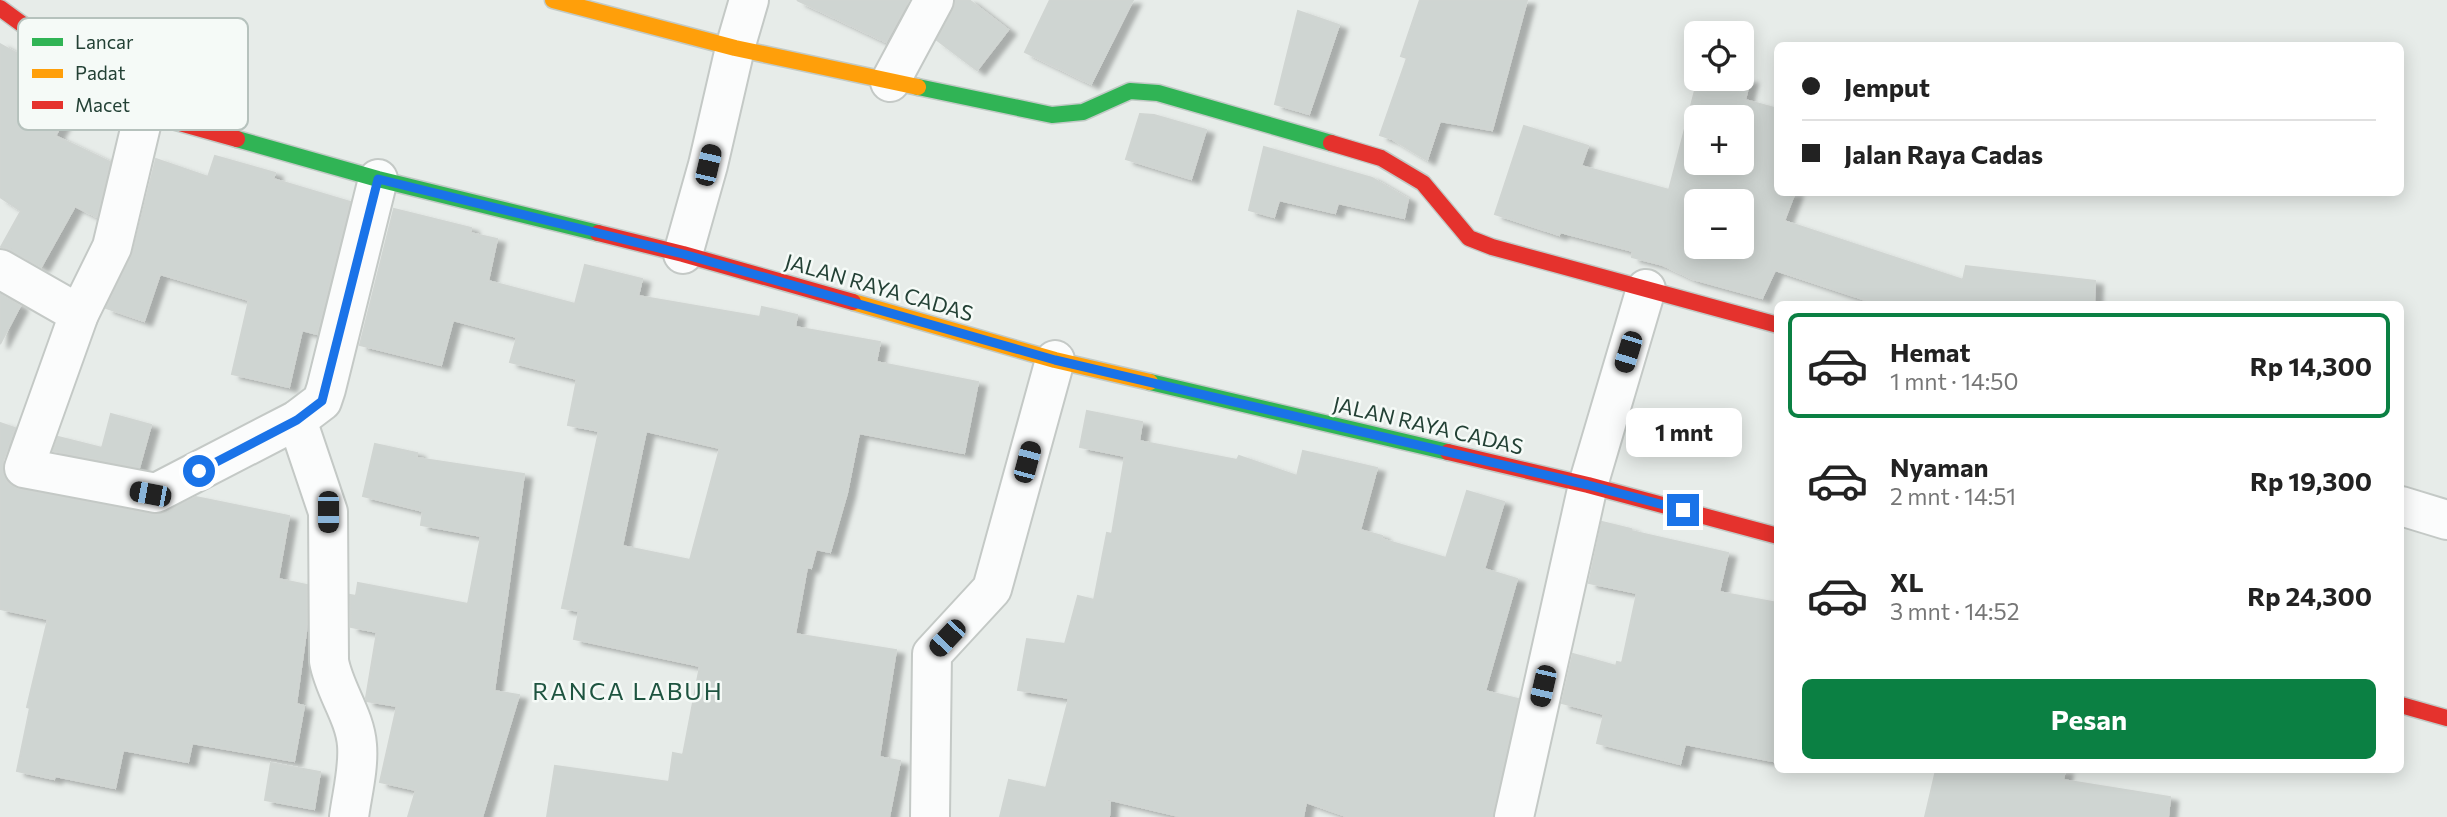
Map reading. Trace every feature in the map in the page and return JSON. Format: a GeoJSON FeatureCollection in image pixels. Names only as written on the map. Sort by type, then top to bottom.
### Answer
{"type":"FeatureCollection","features":[{"type":"Feature","properties":{"kind":"street"},"geometry":{"type":"LineString","coordinates":[[554,0],[735,48],[1052,115],[1083,112],[1130,91],[1158,93],[1381,158],[1423,183],[1469,238],[1492,247],[1774,324]]}},
{"type":"Feature","properties":{"kind":"street"},"geometry":{"type":"LineString","coordinates":[[683,254],[749,0]]}},
{"type":"Feature","properties":{"kind":"street"},"geometry":{"type":"LineString","coordinates":[[890,82],[934,0]]}},
{"type":"Feature","properties":{"kind":"street","name":"JALAN RAYA CADAS"},"geometry":{"type":"LineString","coordinates":[[0,8],[18,21]]}},
{"type":"Feature","properties":{"kind":"street"},"geometry":{"type":"LineString","coordinates":[[140,130],[111,247],[79,314],[24,468],[156,493],[297,420],[322,401],[378,179]]}},
{"type":"Feature","properties":{"kind":"street","name":"JALAN RAYA CADAS"},"geometry":{"type":"LineString","coordinates":[[204,130],[378,179],[683,254],[1055,360],[1588,485],[1774,535]]}},
{"type":"Feature","properties":{"kind":"street"},"geometry":{"type":"LineString","coordinates":[[0,269],[79,314]]}},
{"type":"Feature","properties":{"kind":"street"},"geometry":{"type":"LineString","coordinates":[[1514,817],[1588,485],[1646,289]]}},
{"type":"Feature","properties":{"kind":"street"},"geometry":{"type":"LineString","coordinates":[[930,817],[932,654],[992,589],[1055,360]]}},
{"type":"Feature","properties":{"kind":"street"},"geometry":{"type":"LineString","coordinates":[[297,420],[328,512],[329,661],[357,745],[349,817]]}},
{"type":"Feature","properties":{"kind":"street"},"geometry":{"type":"LineString","coordinates":[[2404,507],[2447,520]]}},
{"type":"Feature","properties":{"kind":"street"},"geometry":{"type":"LineString","coordinates":[[2404,706],[2447,718]]}},
{"type":"Feature","properties":{"kind":"building"},"geometry":{"type":"Polygon","coordinates":[[[797,0],[909,0],[886,42],[797,0]]]}},
{"type":"Feature","properties":{"kind":"building"},"geometry":{"type":"Polygon","coordinates":[[[956,0],[969,0],[1008,30],[977,70],[937,40],[956,0]]]}},
{"type":"Feature","properties":{"kind":"building"},"geometry":{"type":"Polygon","coordinates":[[[1050,0],[1133,0],[1091,84],[1025,52],[1050,0]]]}},
{"type":"Feature","properties":{"kind":"building"},"geometry":{"type":"Polygon","coordinates":[[[1420,0],[1527,0],[1492,130],[1440,121],[1427,160],[1392,139],[1380,135],[1407,58],[1401,56],[1420,0]]]}},
{"type":"Feature","properties":{"kind":"building"},"geometry":{"type":"Polygon","coordinates":[[[1298,11],[1339,25],[1309,114],[1275,104],[1298,11]]]}},
{"type":"Feature","properties":{"kind":"building"},"geometry":{"type":"Polygon","coordinates":[[[0,44],[18,54],[18,130],[58,130],[55,136],[110,162],[97,217],[75,206],[41,267],[1,247],[21,211],[0,197],[0,44]]]}},
{"type":"Feature","properties":{"kind":"building"},"geometry":{"type":"Polygon","coordinates":[[[1695,91],[1747,91],[1745,100],[1774,108],[1774,196],[1793,196],[1784,221],[1963,280],[1966,266],[2095,281],[2094,301],[1869,301],[1775,270],[1762,298],[1693,279],[1663,265],[1632,257],[1633,251],[1560,232],[1559,235],[1495,214],[1524,126],[1588,146],[1581,166],[1669,190],[1684,133],[1684,175],[1754,175],[1754,105],[1691,105],[1695,91]]]}},
{"type":"Feature","properties":{"kind":"building"},"geometry":{"type":"Polygon","coordinates":[[[1140,114],[1154,115],[1206,130],[1191,179],[1126,159],[1140,114]]]}},
{"type":"Feature","properties":{"kind":"building"},"geometry":{"type":"Polygon","coordinates":[[[1264,147],[1372,178],[1408,199],[1404,218],[1338,203],[1335,213],[1279,200],[1274,217],[1249,210],[1264,147]]]}},
{"type":"Feature","properties":{"kind":"building"},"geometry":{"type":"Polygon","coordinates":[[[215,156],[275,173],[273,179],[350,202],[317,334],[302,330],[289,387],[232,374],[249,300],[160,274],[144,321],[106,308],[133,252],[156,159],[208,177],[215,156]]]}},
{"type":"Feature","properties":{"kind":"building"},"geometry":{"type":"Polygon","coordinates":[[[394,209],[471,228],[470,233],[497,239],[488,281],[575,304],[585,265],[642,279],[638,296],[760,317],[762,307],[797,315],[795,327],[880,342],[876,362],[978,382],[964,453],[859,433],[847,493],[830,552],[816,549],[811,568],[807,567],[795,634],[896,650],[879,757],[900,761],[889,817],[547,817],[555,766],[669,782],[673,753],[683,755],[700,666],[574,639],[579,611],[562,608],[599,431],[568,425],[577,379],[510,362],[517,337],[453,320],[441,365],[360,345],[394,209]],[[646,431],[622,546],[690,560],[720,448],[646,431]]]}},
{"type":"Feature","properties":{"kind":"building"},"geometry":{"type":"Polygon","coordinates":[[[0,294],[20,306],[0,344],[0,294]]]}},
{"type":"Feature","properties":{"kind":"building"},"geometry":{"type":"Polygon","coordinates":[[[1087,411],[1142,422],[1139,441],[1237,460],[1239,456],[1297,476],[1303,451],[1377,468],[1360,530],[1446,558],[1467,491],[1504,502],[1484,569],[1517,579],[1485,691],[1518,699],[1492,817],[1349,817],[1306,802],[1303,817],[1183,817],[1107,799],[1107,802],[1110,802],[1109,817],[1000,817],[1009,780],[1046,788],[1069,698],[1018,690],[1027,639],[1065,644],[1078,596],[1094,600],[1107,533],[1112,534],[1125,456],[1080,447],[1087,411]]]}},
{"type":"Feature","properties":{"kind":"building"},"geometry":{"type":"Polygon","coordinates":[[[111,414],[151,425],[139,468],[53,451],[58,437],[102,448],[111,414]]]}},
{"type":"Feature","properties":{"kind":"building"},"geometry":{"type":"Polygon","coordinates":[[[0,423],[15,428],[3,461],[3,472],[8,483],[20,489],[152,514],[166,512],[196,497],[289,516],[278,579],[307,585],[307,625],[296,704],[304,706],[294,761],[192,743],[188,762],[123,750],[115,788],[17,771],[30,708],[27,707],[48,619],[0,609],[0,423]]]}},
{"type":"Feature","properties":{"kind":"building"},"geometry":{"type":"Polygon","coordinates":[[[375,444],[417,453],[417,458],[524,474],[494,691],[519,695],[482,817],[408,817],[416,790],[380,782],[397,706],[367,701],[377,632],[351,627],[350,595],[356,596],[358,583],[468,604],[481,536],[421,525],[423,511],[363,496],[375,444]]]}},
{"type":"Feature","properties":{"kind":"building"},"geometry":{"type":"Polygon","coordinates":[[[1602,522],[1728,553],[1719,592],[1774,602],[1774,761],[1685,744],[1680,764],[1597,743],[1604,714],[1562,703],[1573,654],[1616,666],[1617,662],[1622,663],[1637,593],[1589,583],[1602,522]]]}},
{"type":"Feature","properties":{"kind":"building"},"geometry":{"type":"Polygon","coordinates":[[[271,763],[320,772],[314,809],[265,800],[271,763]]]}},
{"type":"Feature","properties":{"kind":"building"},"geometry":{"type":"Polygon","coordinates":[[[1935,773],[2064,773],[2063,780],[2170,797],[2168,817],[1925,817],[1935,773]]]}},
{"type":"Feature","properties":{"kind":"traffic: fast"},"geometry":{"type":"LineString","coordinates":[[918,87],[1052,115],[1083,112],[1130,91],[1158,93],[1331,143]]}},
{"type":"Feature","properties":{"kind":"traffic: fast"},"geometry":{"type":"LineString","coordinates":[[237,139],[378,179],[598,233]]}},
{"type":"Feature","properties":{"kind":"traffic: fast"},"geometry":{"type":"LineString","coordinates":[[1150,382],[1448,452]]}},
{"type":"Feature","properties":{"kind":"traffic: slow"},"geometry":{"type":"LineString","coordinates":[[553,0],[735,48],[918,87]]}},
{"type":"Feature","properties":{"kind":"traffic: slow"},"geometry":{"type":"LineString","coordinates":[[853,302],[1055,360],[1150,382]]}},
{"type":"Feature","properties":{"kind":"traffic: jam"},"geometry":{"type":"LineString","coordinates":[[0,8],[18,21]]}},
{"type":"Feature","properties":{"kind":"traffic: jam"},"geometry":{"type":"LineString","coordinates":[[205,130],[237,139]]}},
{"type":"Feature","properties":{"kind":"traffic: jam"},"geometry":{"type":"LineString","coordinates":[[1331,143],[1381,158],[1423,183],[1469,238],[1492,247],[1774,324]]}},
{"type":"Feature","properties":{"kind":"traffic: jam"},"geometry":{"type":"LineString","coordinates":[[598,233],[853,302]]}},
{"type":"Feature","properties":{"kind":"traffic: jam"},"geometry":{"type":"LineString","coordinates":[[1448,452],[1588,485],[1774,535]]}},
{"type":"Feature","properties":{"kind":"traffic: jam"},"geometry":{"type":"LineString","coordinates":[[2404,706],[2447,718]]}},
{"type":"Feature","properties":{"kind":"district","name":"RANCA LABUH"},"geometry":{"type":"Point","coordinates":[628,692]}},
{"type":"Feature","properties":{"kind":"route"},"geometry":{"type":"LineString","coordinates":[[199,471],[297,420],[322,401],[378,179],[683,254],[1055,360],[1588,485],[1683,510]]}}]}
